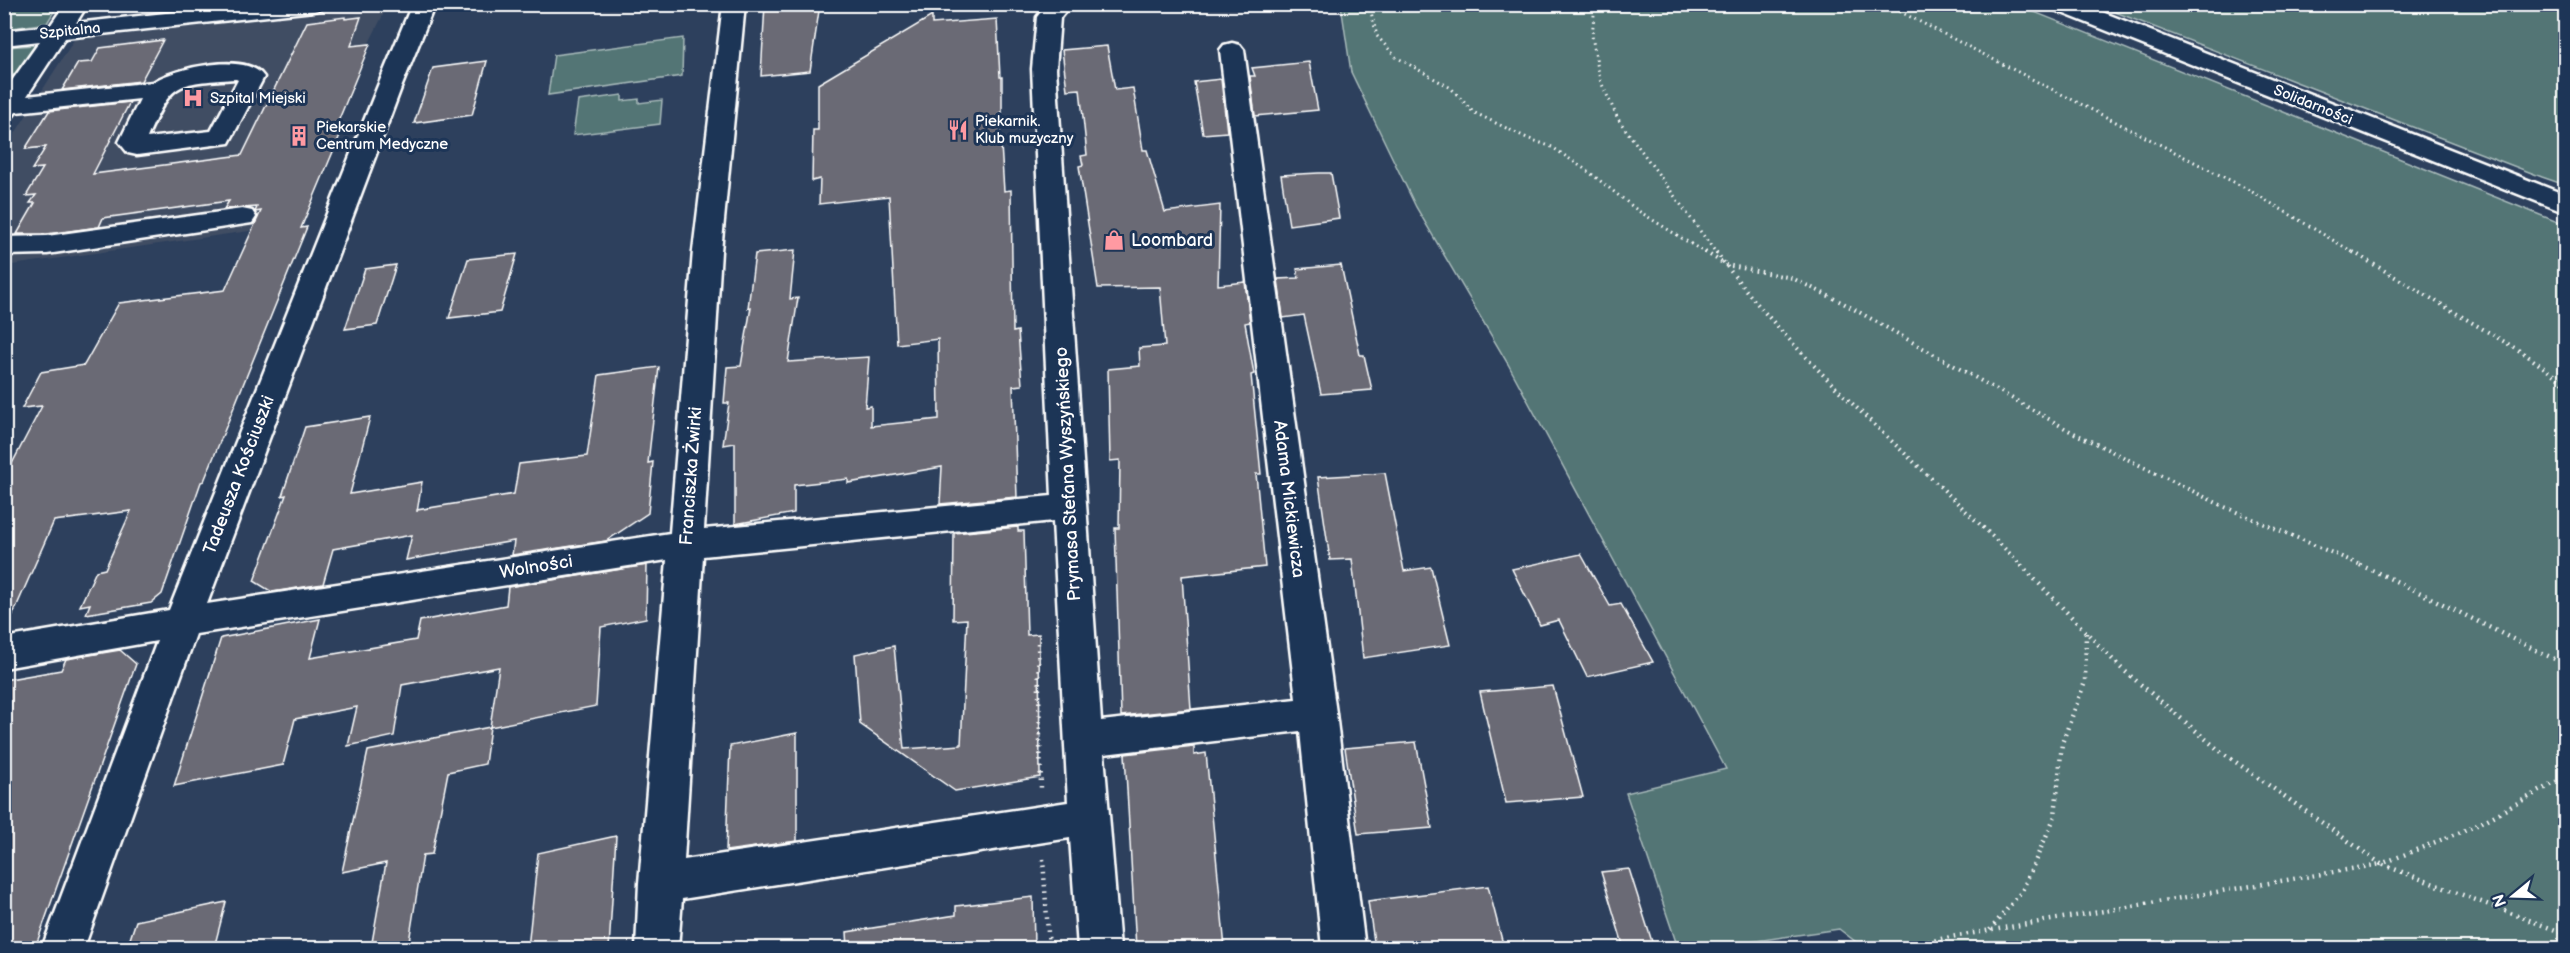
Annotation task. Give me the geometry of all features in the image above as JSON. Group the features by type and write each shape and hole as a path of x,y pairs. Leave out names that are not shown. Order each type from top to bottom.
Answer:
{"street":[{"path":"6,108 76,4"},
{"name":"Szpitalna","path":"4,38 314,4"},
{"name":"Tadeusza Kościuszki","path":"63,948 182,622 388,88 424,4"},
{"name":"Franciszka Żwirki","path":"657,948 707,252 734,4"},
{"name":"Prymasa Stefana Wyszyńskiego","path":"1060,4 1049,17 1044,69 1083,740 1099,948"},
{"name":"Solidarności","path":"2060,4 2565,205"},
{"name":"Adama Mickiewicza","path":"1232,50 1317,713 1344,948"},
{"path":"6,108 161,88"},
{"path":"4,246 47,245 242,217"},
{"name":"Wolności","path":"4,653 182,622 686,544 1071,507"},
{"path":"1083,740 1317,713"},
{"path":"660,884 1089,817"}],"path":[{"path":"1369,4 1377,36 1396,57 1451,88 1473,112 1527,138 1552,147 1589,172 1637,210 1726,265 1792,278 1843,303 2070,431 2225,507 2404,584 2507,638 2565,664"},
{"path":"1595,4 1592,36 1600,80 1618,119 1726,265 1840,393 2008,552 2121,668 2220,751 2381,864 2565,934"},
{"path":"1885,4 2249,190 2525,354 2565,384"},
{"path":"1990,931 2022,891 2055,816 2062,743 2085,682 2086,632"},
{"path":"1038,634 1041,794"},
{"path":"1903,948 2381,864 2474,826 2565,777"},
{"path":"1043,854 1049,948"}],"shaded area":[{"name":"Szpital Miejski","path":"388,5 368,45 297,224 5,266 4,151 74,40"}],"green space":[{"path":"4,5 58,5 47,23 5,29"},
{"path":"1341,5 2017,5 2565,225 2565,948 1864,948 1839,929 1708,948 1678,948 1626,793 1726,769 1508,364 1416,207 1351,72"},
{"path":"2097,5 2565,5 2565,185 2542,177"},
{"path":"683,38 682,76 548,95 554,55"},
{"path":"36,45 5,93 5,47"},
{"path":"622,95 622,101 639,99 639,103 662,100 660,124 573,135 578,101"}],"building":[{"path":"765,4 820,4 810,71 761,76"},
{"path":"932,16 932,24 997,19 1000,77 1002,77 1002,114 999,114 1004,191 1011,190 1013,332 1018,331 1022,385 1013,386 1017,497 940,504 942,467 848,483 848,479 794,485 794,513 735,524 735,443 723,445 729,403 724,403 727,367 741,366 751,307 748,308 755,254 795,250 790,299 798,298 788,362 869,357 865,407 871,406 871,426 939,419 938,339 897,344 889,196 819,204 820,179 812,181 813,130 818,130 818,84"},
{"path":"345,17 345,19 361,17 351,46 370,44 335,129 343,128 301,228 307,227 204,481 201,482 162,594 151,603 86,614 90,604 80,606 96,571 105,569 131,511 54,521 4,635 4,479 42,406 22,408 41,372 84,365 119,303 225,290 261,211 255,212 257,207 224,209 229,201 103,218 99,227 47,234 17,234 35,203 30,203 36,195 26,196 43,168 32,169 46,147 25,149 49,111 130,102 93,174 242,155 307,22"},
{"path":"163,40 141,81 62,90 78,63 92,62 100,48"},
{"path":"1107,46 1115,90 1133,88 1143,150 1147,150 1165,212 1220,205 1218,285 1245,282 1250,322 1245,323 1254,374 1251,375 1261,474 1256,474 1265,567 1182,576 1191,709 1121,716 1115,528 1119,528 1120,460 1110,461 1108,369 1140,366 1139,348 1165,346 1160,287 1098,288 1079,166 1083,165 1081,156 1087,155 1080,89 1067,90 1062,50"},
{"path":"487,61 472,115 414,123 433,68"},
{"path":"1309,62 1318,110 1255,116 1250,76 1255,76 1252,68"},
{"path":"1221,79 1227,132 1203,134 1194,82"},
{"path":"1331,173 1339,218 1289,225 1281,175"},
{"path":"517,254 500,312 449,318 468,259"},
{"path":"396,265 377,325 345,329 365,269"},
{"path":"1341,265 1360,355 1364,355 1372,390 1321,394 1304,315 1283,318 1278,279 1299,278 1297,269"},
{"path":"659,367 648,463 653,462 648,513 606,541 512,555 514,541 406,560 412,535 333,549 323,584 272,592 254,581 286,495 282,496 305,427 370,417 350,494 422,482 417,510 514,494 519,464 587,456 599,375"},
{"path":"1385,473 1404,571 1431,567 1450,645 1363,658 1352,559 1330,560 1318,477"},
{"path":"1018,527 1018,531 1024,531 1027,635 1039,634 1040,777 955,791 860,724 855,654 894,646 904,749 961,745 967,619 953,620 954,533"},
{"path":"1581,554 1610,606 1621,604 1653,662 1587,677 1559,620 1540,625 1512,569"},
{"path":"647,565 646,618 601,627 596,706 490,727 499,667 402,685 394,736 348,746 357,707 295,719 283,765 174,786 221,638 320,619 310,658 416,640 420,621 506,605 508,587"},
{"path":"120,650 136,664 35,948 4,948 4,680 61,670 66,659"},
{"path":"1553,686 1583,797 1506,803 1480,692"},
{"path":"490,727 485,764 448,772 432,854 423,855 408,948 371,948 386,863 342,872 368,751"},
{"path":"797,733 797,841 726,851 730,746"},
{"path":"1416,742 1432,828 1358,834 1345,748"},
{"path":"1194,746 1194,755 1206,753 1225,948 1136,948 1125,754"},
{"path":"616,836 609,948 528,948 538,853"},
{"path":"1629,869 1654,948 1624,948 1601,872"},
{"path":"1488,886 1504,948 1375,948 1368,901"},
{"path":"1033,897 1034,948 848,948 847,932 956,915 956,906"},
{"path":"226,902 214,948 127,948 136,921"}],"place":[{"name":"Szpital Miejski","path":"193,98"},
{"name":"Piekarnik. Klub muzyczny","path":"958,130"},
{"name":"Piekarskie Centrum Medyczne","path":"299,136"},
{"name":"Loombard","path":"1114,240"}]}
